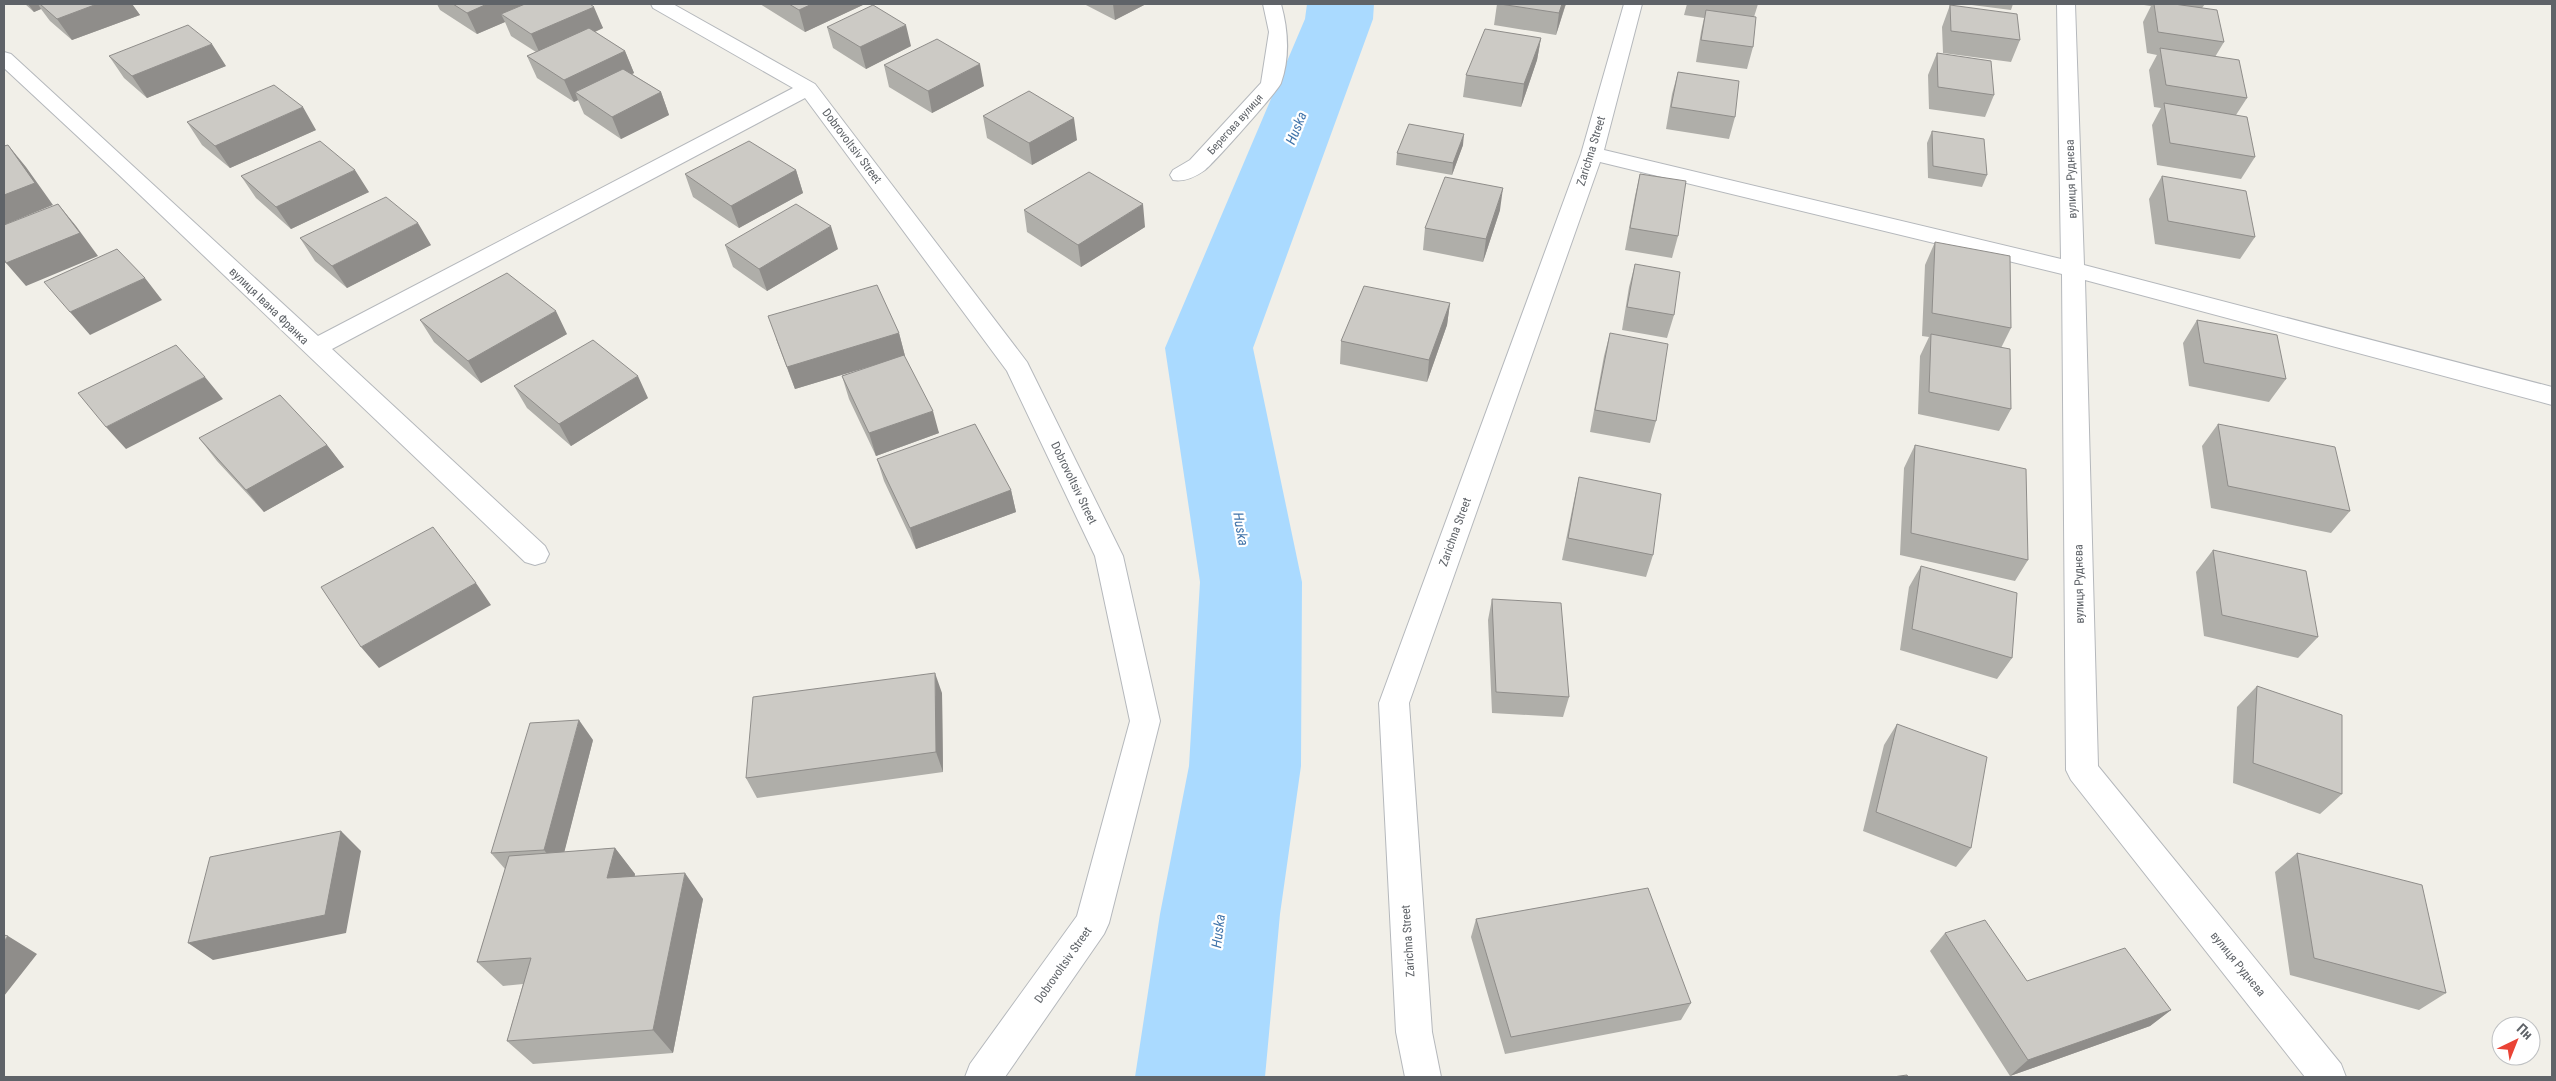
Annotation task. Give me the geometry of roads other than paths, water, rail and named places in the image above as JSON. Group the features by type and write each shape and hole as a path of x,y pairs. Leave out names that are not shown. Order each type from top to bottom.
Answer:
{"street":[{"name":"Dobrovoltsiv Street","path":"660,4 808,88 1018,368 1109,556 1145,721 1092,923 983,1077"},
{"name":"Берегова вулиця","path":"1181,175 1198,164 1271,84 1279,32 1272,4"},
{"name":"Zarichna Street","path":"1423,1077 1414,1032 1394,703 1592,154 1633,4"},
{"name":"вулиця Руднєва","path":"2066,4 2082,770 2328,1077"},
{"name":"вулиця Івана Франка","path":"4,58 126,169 534,554"},
{"path":"314,348 808,88"},
{"path":"1592,154 2073,269 2552,396"}],"waterway":[{"name":"Huska","path":"1200,1077 1220,914 1245,766 1251,582 1209,348 1339,19 1340,4"}]}
